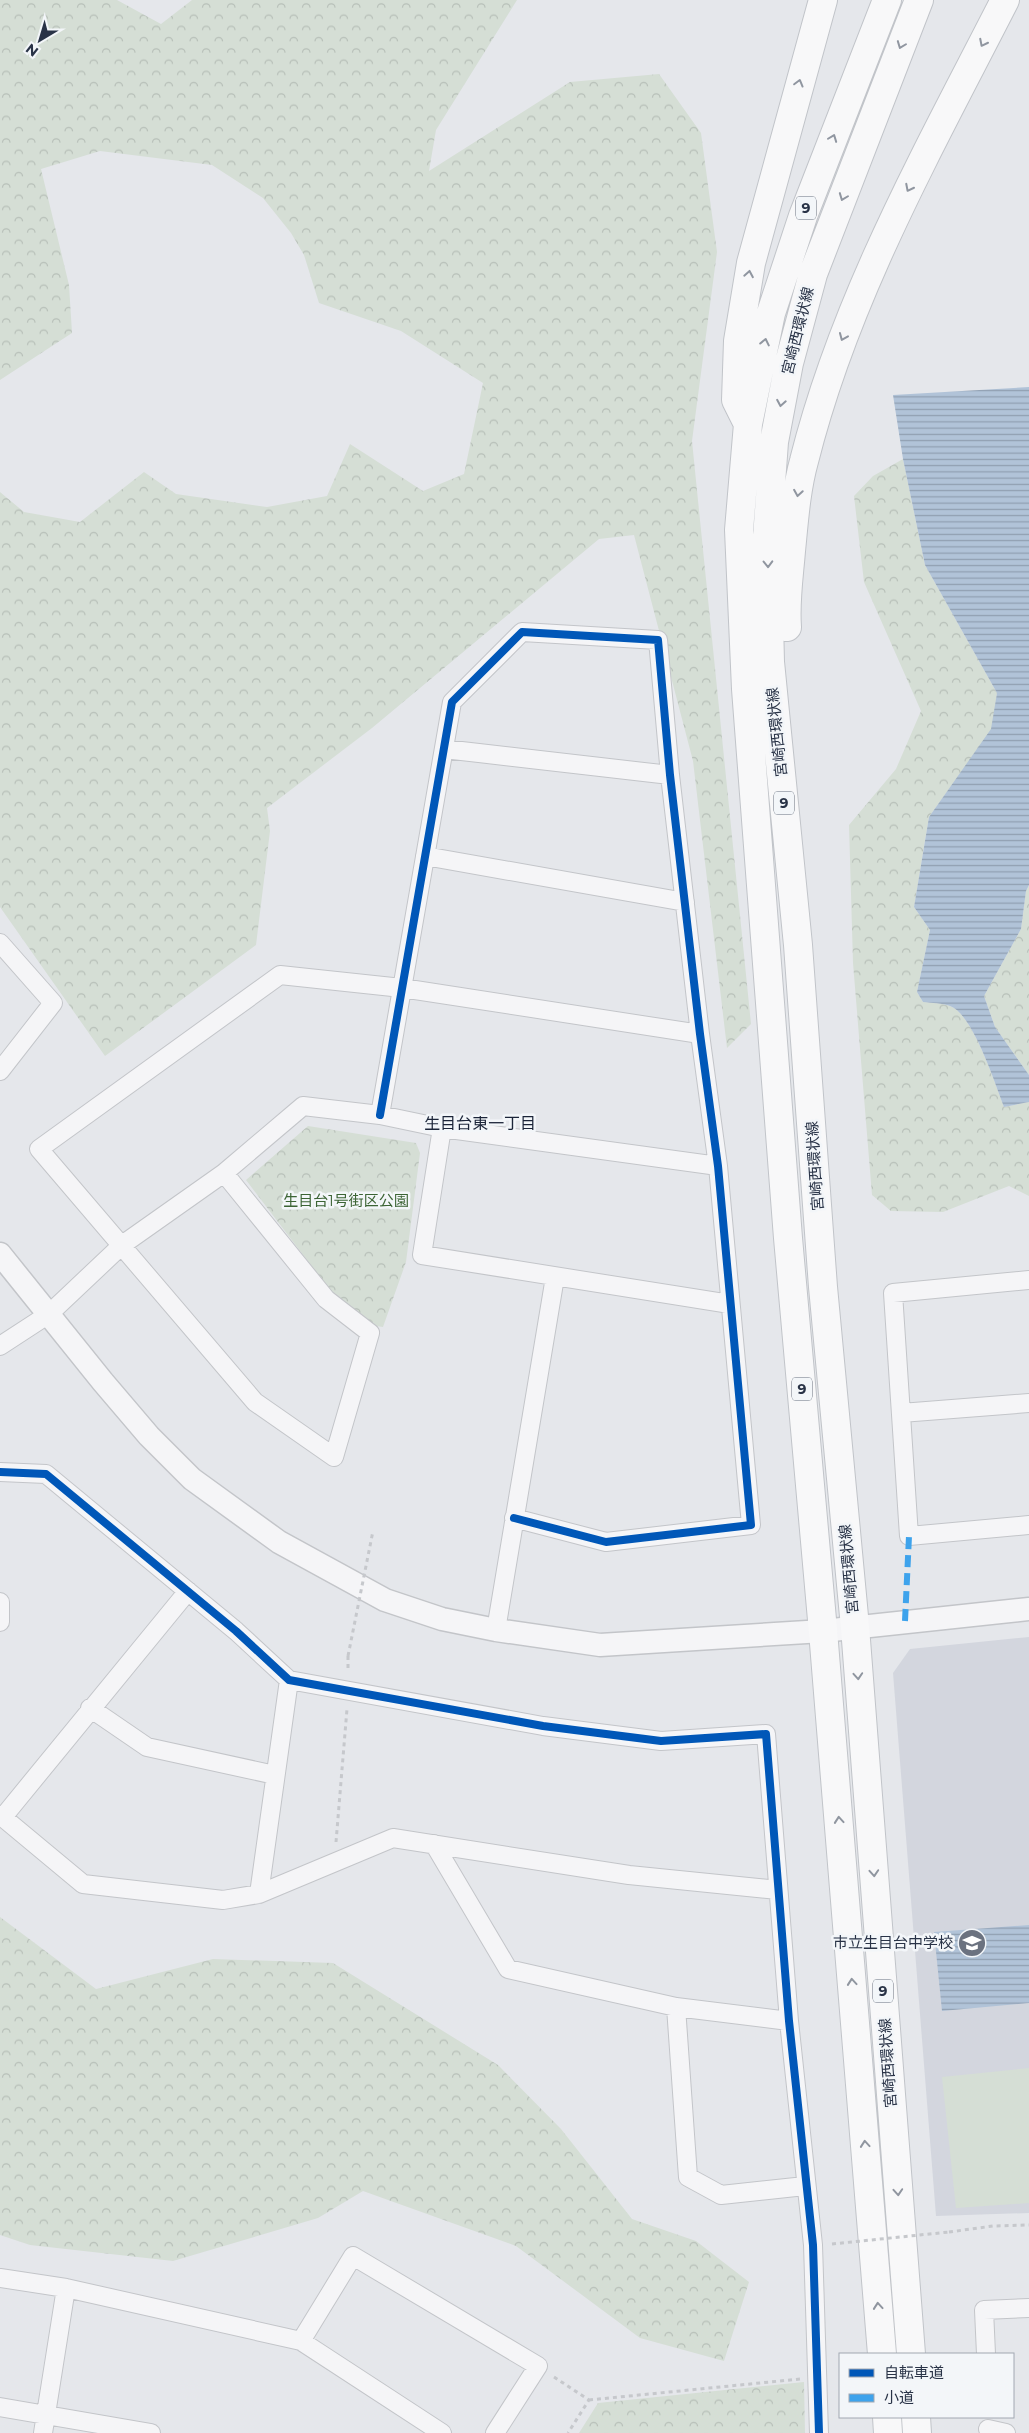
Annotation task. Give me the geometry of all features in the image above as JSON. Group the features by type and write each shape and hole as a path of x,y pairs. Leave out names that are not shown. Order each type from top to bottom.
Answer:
{"main road":[{"path":"748,424 736,400 738,341 751,263 823,0"},
{"name":"宮崎西環状線","path":"882,2353 823,1631 788,1238 746,689 739,530 748,424 772,313 803,216 887,0"},
{"name":"宮崎西環状線","path":"911,2353 854,1627 823,1287 798,945 770,662 767,538 774,442 788,363 813,274 919,0"},
{"path":"798,945 807,920 785,611 794,519 803,462 836,352 887,231 1005,0"},
{"path":"887,2418 888,2433"},
{"path":"916,2418 917,2433"}],"street":[{"path":"380,1115 452,702 522,632 658,640 670,775 700,1034 718,1166 751,1525 606,1542 514,1518"},
{"path":"444,748 670,775"},
{"path":"425,856 685,902"},
{"path":"0,943 53,1003 0,1071"},
{"path":"224,1173 326,1299 370,1333 334,1456 255,1402 38,1149 280,974 402,988 700,1034"},
{"path":"0,1346 49,1314 122,1245 224,1173 303,1106 380,1115 442,1128 718,1166"},
{"path":"442,1128 422,1255 730,1304"},
{"path":"0,1254 149,1436 192,1479 279,1542 385,1600 442,1619 496,1630 600,1645 823,1631 1029,1609"},
{"path":"496,1630 556,1277"},
{"path":"1029,1280 893,1293 909,1536 1029,1525"},
{"path":"901,1413 1029,1403"},
{"path":"0,1472 46,1474 188,1591 289,1680 543,1726 661,1741 766,1734 789,2021 805,2186 813,2245 818,2433"},
{"path":"188,1591 1,1816 83,1884 223,1900 259,1894 393,1838 629,1875 778,1890"},
{"path":"0,1602 0,1622"},
{"path":"259,1894 289,1680"},
{"path":"90,1708 147,1748 275,1774"},
{"path":"434,1844 508,1969 676,2008 789,2021"},
{"path":"676,2008 688,2177 721,2195 805,2186"},
{"path":"301,2341 352,2256 538,2366 495,2433"},
{"path":"0,2278 66,2288 301,2341 442,2433"},
{"path":"43,2433 66,2288"},
{"path":"986,2353 984,2310 1029,2308"},
{"path":"0,2407 124,2431 151,2433"},
{"path":"988,2426 1006,2433"}],"path":[{"path":"335,1862 348,1690 348,1656 373,1531"},
{"path":"832,2244 993,2226 1029,2225"},
{"path":"538,2366 589,2400 804,2379"},
{"path":"568,2433 589,2400"}],"shaded area":[{"name":"市立生目台中学校","path":"1029,1637 1029,2213 936,2216 893,1673 910,1649"}],"green space":[{"path":"0,0 117,0 161,24 192,0 517,0 436,130 429,171 570,82 659,74 701,133 717,252 692,441 751,1024 727,1048 693,761 634,535 599,539 372,728 267,808 270,831 256,945 105,1056 0,907 0,492 24,512 80,522 144,472 176,494 267,507 327,496 350,444 423,491 464,474 483,383 401,331 319,303 304,255 291,233 263,198 212,165 100,151 41,169 69,285 72,333 0,380"},
{"path":"903,459 925,565 997,693 992,729 929,817 914,907 930,930 917,992 923,1002 950,1006 959,1012 967,1022 989,1067 1004,1107 1029,1102 1029,1196 1009,1186 943,1212 891,1211 872,1195 853,963 849,825 896,769 921,711 864,582 854,496 873,476"},
{"path":"1029,885 1029,1075 995,1027 984,996 1021,929 1026,891"},
{"name":"生目台1号街区公園","path":"308,1126 416,1143 420,1153 406,1262 383,1327 376,1326 332,1293 246,1180"},
{"path":"0,1917 96,1989 213,1959 333,1963 498,2065 561,2129 632,2219 696,2241 749,2282 724,2361 640,2338 516,2246 363,2191 318,2218 173,2261 30,2245 0,2235"},
{"path":"1029,2068 1029,2203 956,2208 942,2077"},
{"path":"804,2382 805,2433 579,2433 598,2403"}],"water":[{"path":"1029,387 1029,885 1026,891 1021,929 984,996 995,1027 1029,1075 1029,1102 1004,1107 989,1067 967,1022 959,1012 950,1006 923,1002 917,992 930,930 914,907 929,817 991,729 997,693 925,565 903,459 893,395"},
{"path":"1029,1925 1029,2003 942,2011 934,1932"}],"marked path":[{"path":"905,1621 909,1536"}],"cycle path":[{"path":"380,1115 452,702 522,632 658,640 670,775 700,1034 718,1166 751,1525 606,1542 514,1518"},
{"path":"0,1472 46,1474 236,1631 289,1680 543,1726 661,1741 766,1734 789,2021 813,2245 819,2433"}],"place":[{"name":"市立生目台中学校","path":"972,1943"}],"district":[{"name":"生目台東一丁目","path":"480,1123"}]}
